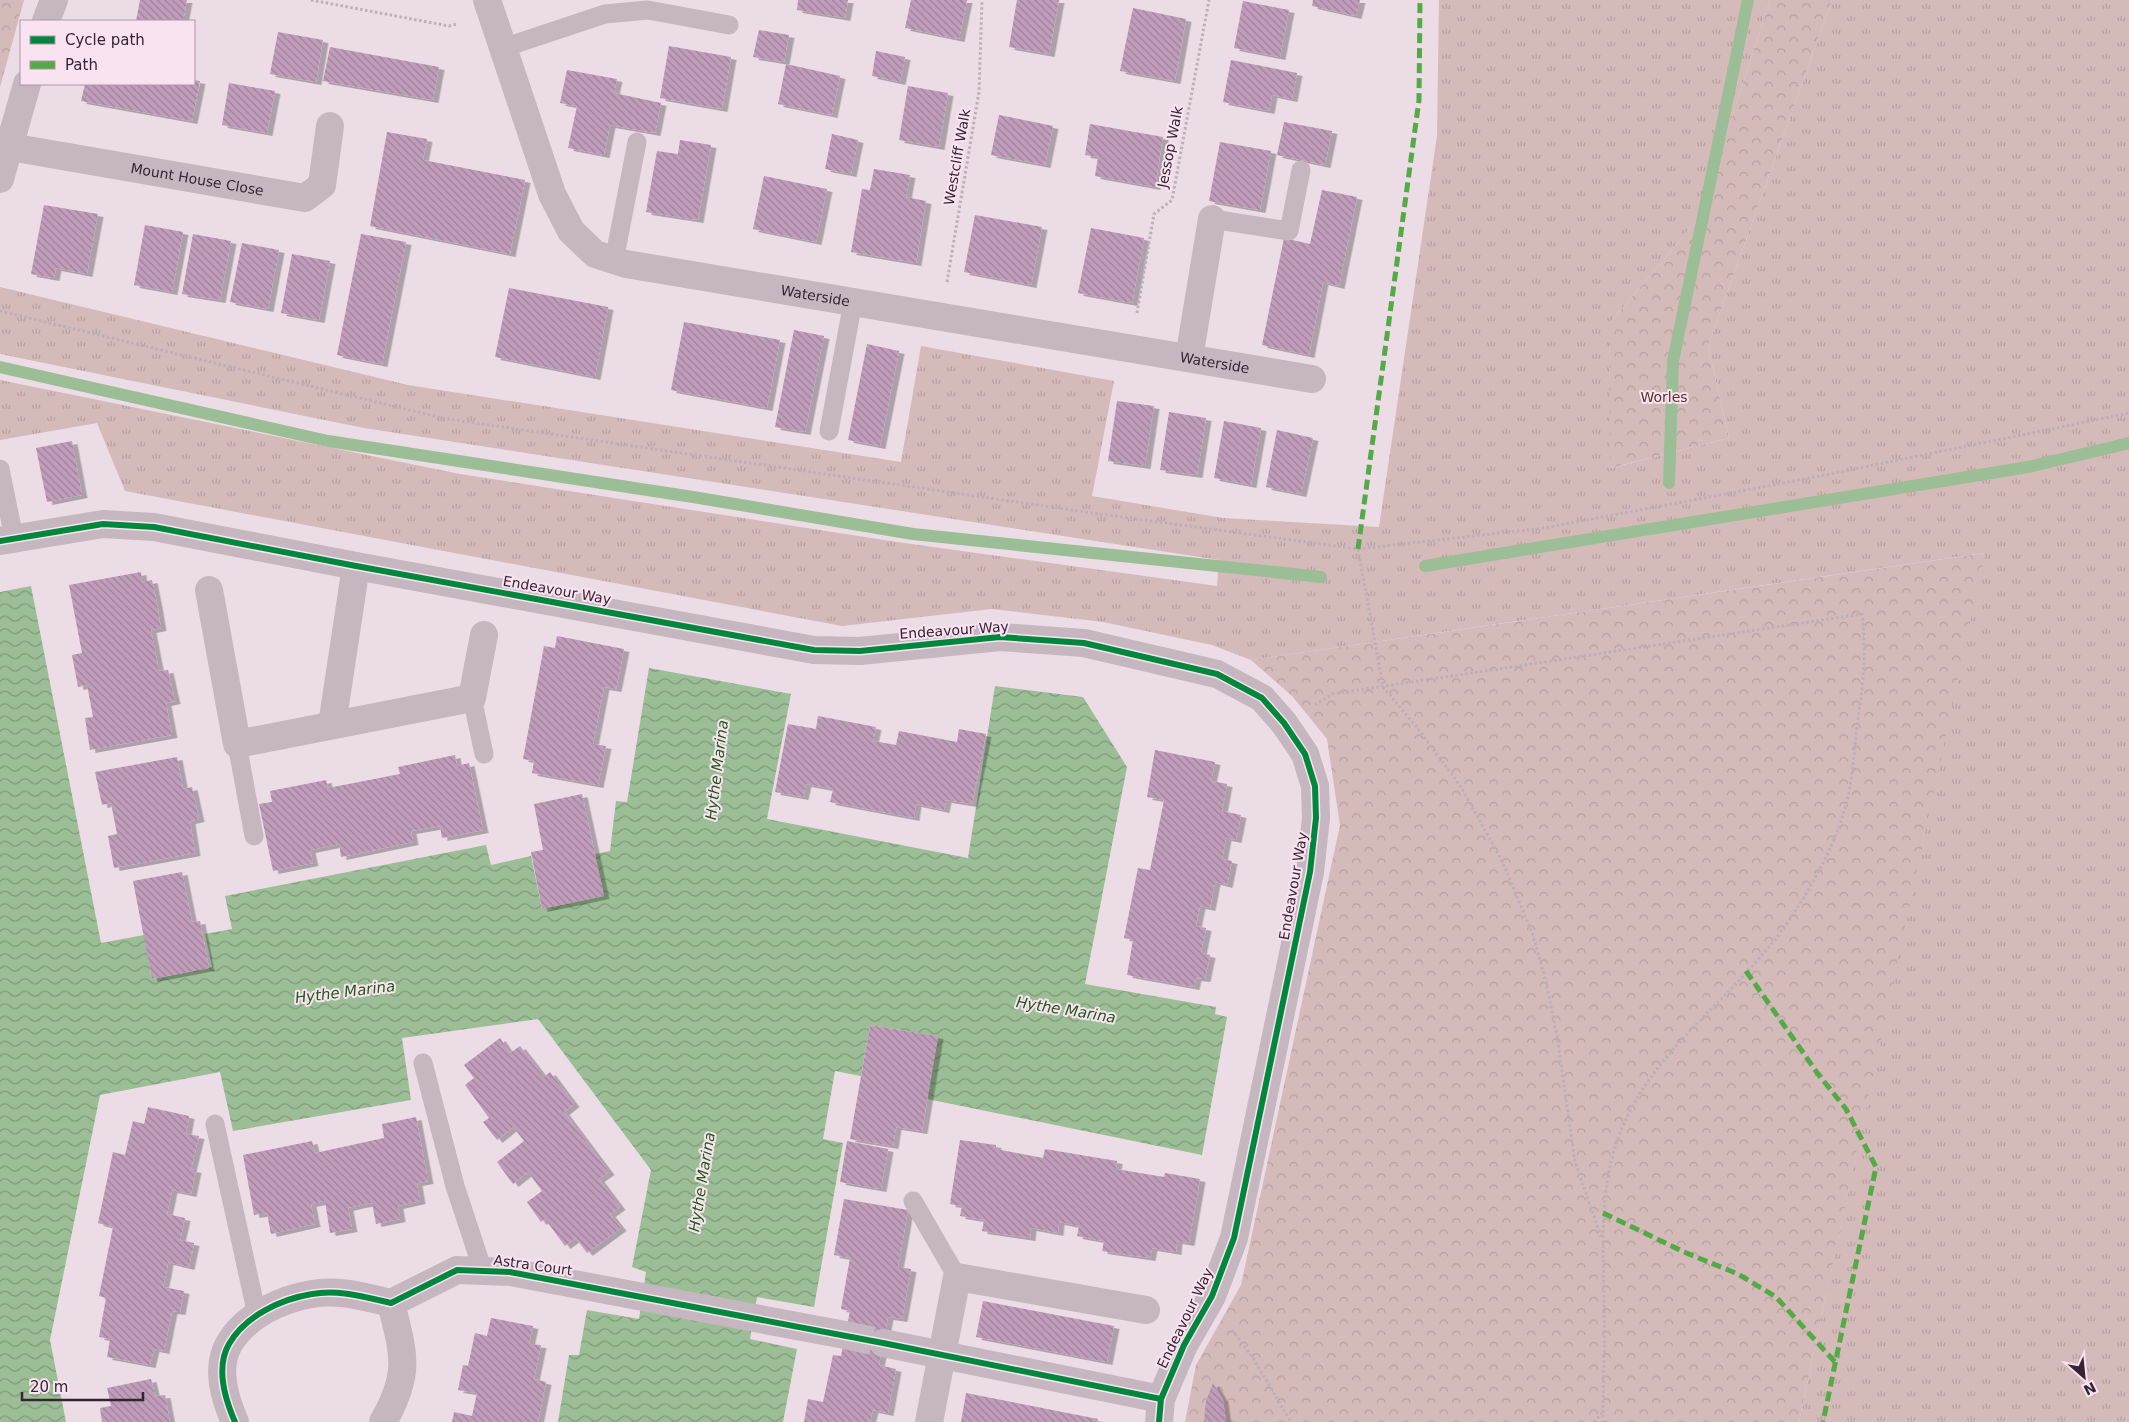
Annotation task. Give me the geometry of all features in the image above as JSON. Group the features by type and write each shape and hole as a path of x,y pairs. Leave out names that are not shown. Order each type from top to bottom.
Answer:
{"street":[{"path":"46,20 54,0"},
{"name":"Waterside","path":"489,6 552,194 571,231 595,254 614,260 853,302 1312,379"},
{"path":"0,179 26,85"},
{"name":"Mount House Close","path":"10,147 305,198 322,185 330,126"},
{"path":"1189,358 1212,218"},
{"name":"Endeavour Way","path":"7,540 103,524 154,527 814,650 860,651 1000,637 1084,643 1217,674 1262,698 1284,723 1305,754 1316,786 1316,818 1310,872 1234,1238 1212,1296 1184,1346 1160,1410 942,1355 883,1343"},
{"path":"332,725 356,566"},
{"path":"209,590 237,744 472,698 484,635"},
{"name":"Astra Court","path":"391,1303 457,1270 510,1272 845,1336"},
{"path":"930,1422 957,1277 1146,1310"},
{"path":"235,1422 223,1388 223,1365 228,1345 241,1329 257,1315 278,1303 312,1294 353,1294 391,1303 402,1349 402,1376 394,1403 383,1422"}],"lane":[{"path":"502,48 605,14 648,10 729,25"},
{"path":"614,260 637,142"},
{"path":"1212,218 1288,231 1301,170"},
{"path":"829,430 853,302"},
{"path":"0,469 7,540"},
{"path":"472,698 484,754"},
{"path":"237,744 254,836"},
{"path":"423,1063 455,1186 482,1271"},
{"path":"215,1124 257,1315"},
{"path":"913,1201 957,1277"}],"path":[{"path":"311,0 448,26 489,6"},
{"path":"0,310 442,418 1071,510 1358,549 1544,528 1816,477 2129,413"},
{"path":"1358,549 1382,687 1419,730 1461,787 1502,861 1533,935 1558,1036 1575,1162 1603,1242"},
{"path":"1284,723 1332,694 1862,614 1866,645 1862,693 1852,777 1845,809 1836,834 1805,893 1769,948 1667,1057 1630,1111 1613,1156 1602,1212 1605,1365 1603,1422"},
{"path":"1212,1296 1222,1317 1254,1358 1291,1422"},
{"path":"1594,1422 1603,1412"}],"green space":[{"path":"0,0 24,0 0,87"},
{"path":"1439,0 1770,0 1699,218 1609,324 1611,468 1729,438 1708,346 1832,0 2129,0 2129,1422 1799,1422 1984,553 1251,660 1212,645 1103,622 992,609 842,626 125,491 97,423 0,440 0,380 460,474 897,542 1217,586 1219,560 364,428 0,354 0,287 408,385 901,462 921,346 1114,381 1092,496 1223,518 1379,527 1437,136"},
{"name":"Worles","path":"1770,0 1832,0 1708,346 1729,438 1610,468 1609,324 1699,218"},
{"path":"1985,553 1799,1422 1185,1422 1196,1365 1241,1285 1340,825 1327,739 1292,696 1251,660"}],"water":[{"name":"Hythe Marina","path":"31,586 101,943 144,935 152,979 212,967 205,934 232,929 225,896 486,845 491,865 531,856 542,909 595,854 610,851 616,801 627,802 649,668 791,694 767,819 968,858 995,686 1083,697 1127,767 1085,984 1216,1007 1215,1014 1227,1017 1202,1155 927,1099 938,1036 870,1025 861,1076 835,1071 823,1139 843,1143 814,1307 757,1297 750,1339 797,1349 783,1422 558,1422 569,1355 579,1355 587,1310 639,1319 646,1272 632,1267 651,1170 538,1019 402,1038 411,1100 233,1131 220,1072 100,1095 50,1340 66,1422 0,1422 0,592"}],"building":[{"path":"140,0 187,0 183,20 136,20"},
{"path":"798,0 848,0 845,18 797,10"},
{"path":"911,0 967,0 959,39 905,28"},
{"path":"1017,0 1059,0 1049,54 1009,47"},
{"path":"1313,0 1360,0 1356,16 1312,6"},
{"path":"1243,1 1289,10 1280,57 1234,48"},
{"path":"1133,8 1186,19 1175,81 1120,71"},
{"path":"759,30 789,35 784,62 753,57"},
{"path":"278,32 323,40 316,82 270,74"},
{"path":"669,46 731,57 722,109 660,98"},
{"path":"330,47 439,67 433,100 323,81"},
{"path":"876,51 905,57 900,82 872,76"},
{"path":"1231,60 1297,73 1292,99 1272,95 1269,111 1223,102"},
{"path":"786,64 840,76 832,115 778,104"},
{"path":"567,70 617,79 614,93 661,103 655,133 610,125 604,155 568,148 577,106 560,103"},
{"path":"195,80 200,81 192,121 81,101 85,85 195,85"},
{"path":"229,83 275,91 267,133 222,125"},
{"path":"908,86 948,93 939,147 899,140"},
{"path":"999,115 1053,126 1045,165 991,155"},
{"path":"1284,122 1332,131 1325,165 1277,155"},
{"path":"1090,124 1163,137 1155,187 1095,176 1098,157 1085,155"},
{"path":"387,132 427,139 423,160 525,180 510,254 370,226"},
{"path":"832,134 858,140 851,174 825,169"},
{"path":"680,140 711,145 698,220 646,212 657,151 678,154"},
{"path":"1220,142 1271,151 1260,210 1209,201"},
{"path":"874,169 910,175 906,197 926,201 916,263 851,252 862,189 870,190"},
{"path":"764,176 827,189 816,242 753,229"},
{"path":"1322,190 1357,197 1339,286 1323,282 1309,355 1262,345 1284,238 1310,244"},
{"path":"44,205 98,214 87,274 56,268 54,278 31,274"},
{"path":"975,215 1042,227 1031,285 964,272"},
{"path":"145,225 183,232 172,292 134,285"},
{"path":"1091,228 1144,238 1132,303 1078,293"},
{"path":"193,234 231,241 220,300 182,294"},
{"path":"361,234 406,242 382,364 337,355"},
{"path":"242,243 279,250 268,309 230,302"},
{"path":"292,254 330,261 319,320 281,313"},
{"path":"509,288 608,307 595,377 495,357"},
{"path":"684,322 780,340 767,408 671,390"},
{"path":"794,330 824,336 805,432 775,427"},
{"path":"867,344 899,351 880,446 848,440"},
{"path":"1117,401 1154,406 1145,466 1108,461"},
{"path":"1169,412 1206,418 1197,475 1160,470"},
{"path":"1224,421 1261,428 1251,485 1214,478"},
{"path":"1277,430 1313,438 1301,494 1266,487"},
{"path":"72,441 82,495 47,502 36,448"},
{"path":"141,572 142,582 152,580 157,604 161,628 151,630 159,671 168,670 175,701 166,703 172,735 90,750 85,718 93,717 87,685 78,687 72,655 82,653 69,585"},
{"path":"557,636 624,649 616,689 604,687 593,744 606,746 598,785 532,773 534,761 523,759 544,646 555,648"},
{"path":"818,716 876,727 873,741 896,745 899,731 957,742 959,729 986,734 972,804 946,800 944,810 916,804 914,818 830,802 833,789 806,784 803,797 775,792 788,724 816,729"},
{"path":"1155,750 1215,762 1211,781 1227,784 1222,811 1241,815 1236,840 1226,838 1222,859 1232,861 1227,885 1215,882 1210,908 1200,906 1196,926 1206,928 1201,953 1210,955 1205,979 1196,978 1194,987 1127,975 1133,940 1124,938 1138,868 1150,870 1164,800 1147,797"},
{"path":"455,755 457,766 469,763 483,830 442,838 440,826 411,831 413,842 341,857 339,844 310,850 313,863 273,871 259,804 272,802 270,791 326,780 328,788 400,774 398,767"},
{"path":"177,757 183,789 192,787 199,819 190,821 195,853 114,868 108,836 117,834 111,803 102,805 95,772"},
{"path":"582,794 604,896 542,909 531,852 543,850 534,804"},
{"path":"182,872 192,922 200,921 209,968 152,979 133,881"},
{"path":"870,1025 938,1036 922,1131 896,1127 893,1146 850,1139"},
{"path":"500,1038 510,1053 520,1046 544,1077 550,1072 574,1104 564,1112 609,1172 599,1179 620,1207 610,1214 621,1228 587,1253 576,1238 565,1246 545,1219 541,1222 527,1202 542,1191 528,1172 513,1184 497,1162 524,1141 513,1127 497,1140 483,1122 489,1118 465,1085 474,1078 464,1065"},
{"path":"148,1107 189,1116 186,1134 199,1136 191,1169 196,1170 191,1194 172,1190 167,1214 185,1218 180,1240 194,1243 189,1267 168,1262 163,1287 184,1291 180,1312 172,1311 164,1351 154,1349 150,1365 107,1357 110,1339 99,1337 106,1298 99,1296 113,1227 98,1223 113,1152 125,1155 133,1121 144,1124"},
{"path":"416,1117 428,1181 417,1183 420,1201 398,1206 400,1219 376,1224 372,1203 360,1205 348,1208 352,1229 330,1233 325,1201 311,1204 315,1224 271,1234 267,1213 254,1215 243,1155 312,1141 315,1153 384,1138 382,1124"},
{"path":"960,1140 996,1145 996,1149 1043,1158 1045,1149 1117,1161 1116,1169 1164,1177 1165,1173 1200,1179 1189,1243 1177,1241 1176,1252 1152,1248 1150,1258 1102,1251 1104,1241 1077,1236 1079,1226 1059,1222 1058,1233 1031,1228 1030,1238 982,1231 984,1220 960,1216 962,1206 950,1204"},
{"path":"847,1141 888,1149 881,1189 840,1182"},
{"path":"844,1199 908,1210 898,1267 911,1269 902,1319 888,1317 879,1365 896,1369 888,1413 873,1410 870,1422 804,1422 808,1399 823,1402 833,1355 841,1356 850,1311 841,1309 850,1258 834,1255"},
{"path":"983,1301 1114,1326 1107,1362 976,1337"},
{"path":"491,1318 533,1326 529,1344 541,1345 534,1379 546,1382 538,1422 452,1422 454,1412 472,1416 477,1393 458,1390 463,1365 468,1366 475,1333 487,1336"},
{"path":"151,1379 155,1396 165,1395 170,1422 102,1422 100,1408 111,1406 107,1388"},
{"path":"1213,1383 1223,1400 1226,1422 1204,1422 1206,1401"},
{"path":"966,1393 1098,1419 1097,1422 961,1422"}],"waterway":[{"path":"1669,483 1673,361 1748,0"},
{"path":"0,367 328,441 693,497 913,534 1321,577"},
{"path":"1425,566 2028,467 2129,443"}],"tunnel":[{"path":"845,1335 883,1343"}],"marked path":[{"path":"1358,549 1419,100 1420,0"},
{"path":"1746,971 1818,1074 1846,1109 1876,1167 1823,1422"},
{"path":"1603,1213 1684,1252 1738,1274 1776,1297 1835,1362"}],"cycle path":[{"path":"0,541 103,524 154,527 814,650 860,651 1000,637 1084,643 1217,674 1262,698 1284,723 1305,754 1315,786 1316,818 1310,872 1234,1238 1212,1296 1184,1345 1161,1399 1159,1422"},
{"path":"235,1422 225,1394 222,1373 223,1363 229,1344 244,1325 254,1317 288,1300 312,1294 332,1292 352,1294 391,1303 457,1270 510,1272 883,1343 1161,1399"}]}
